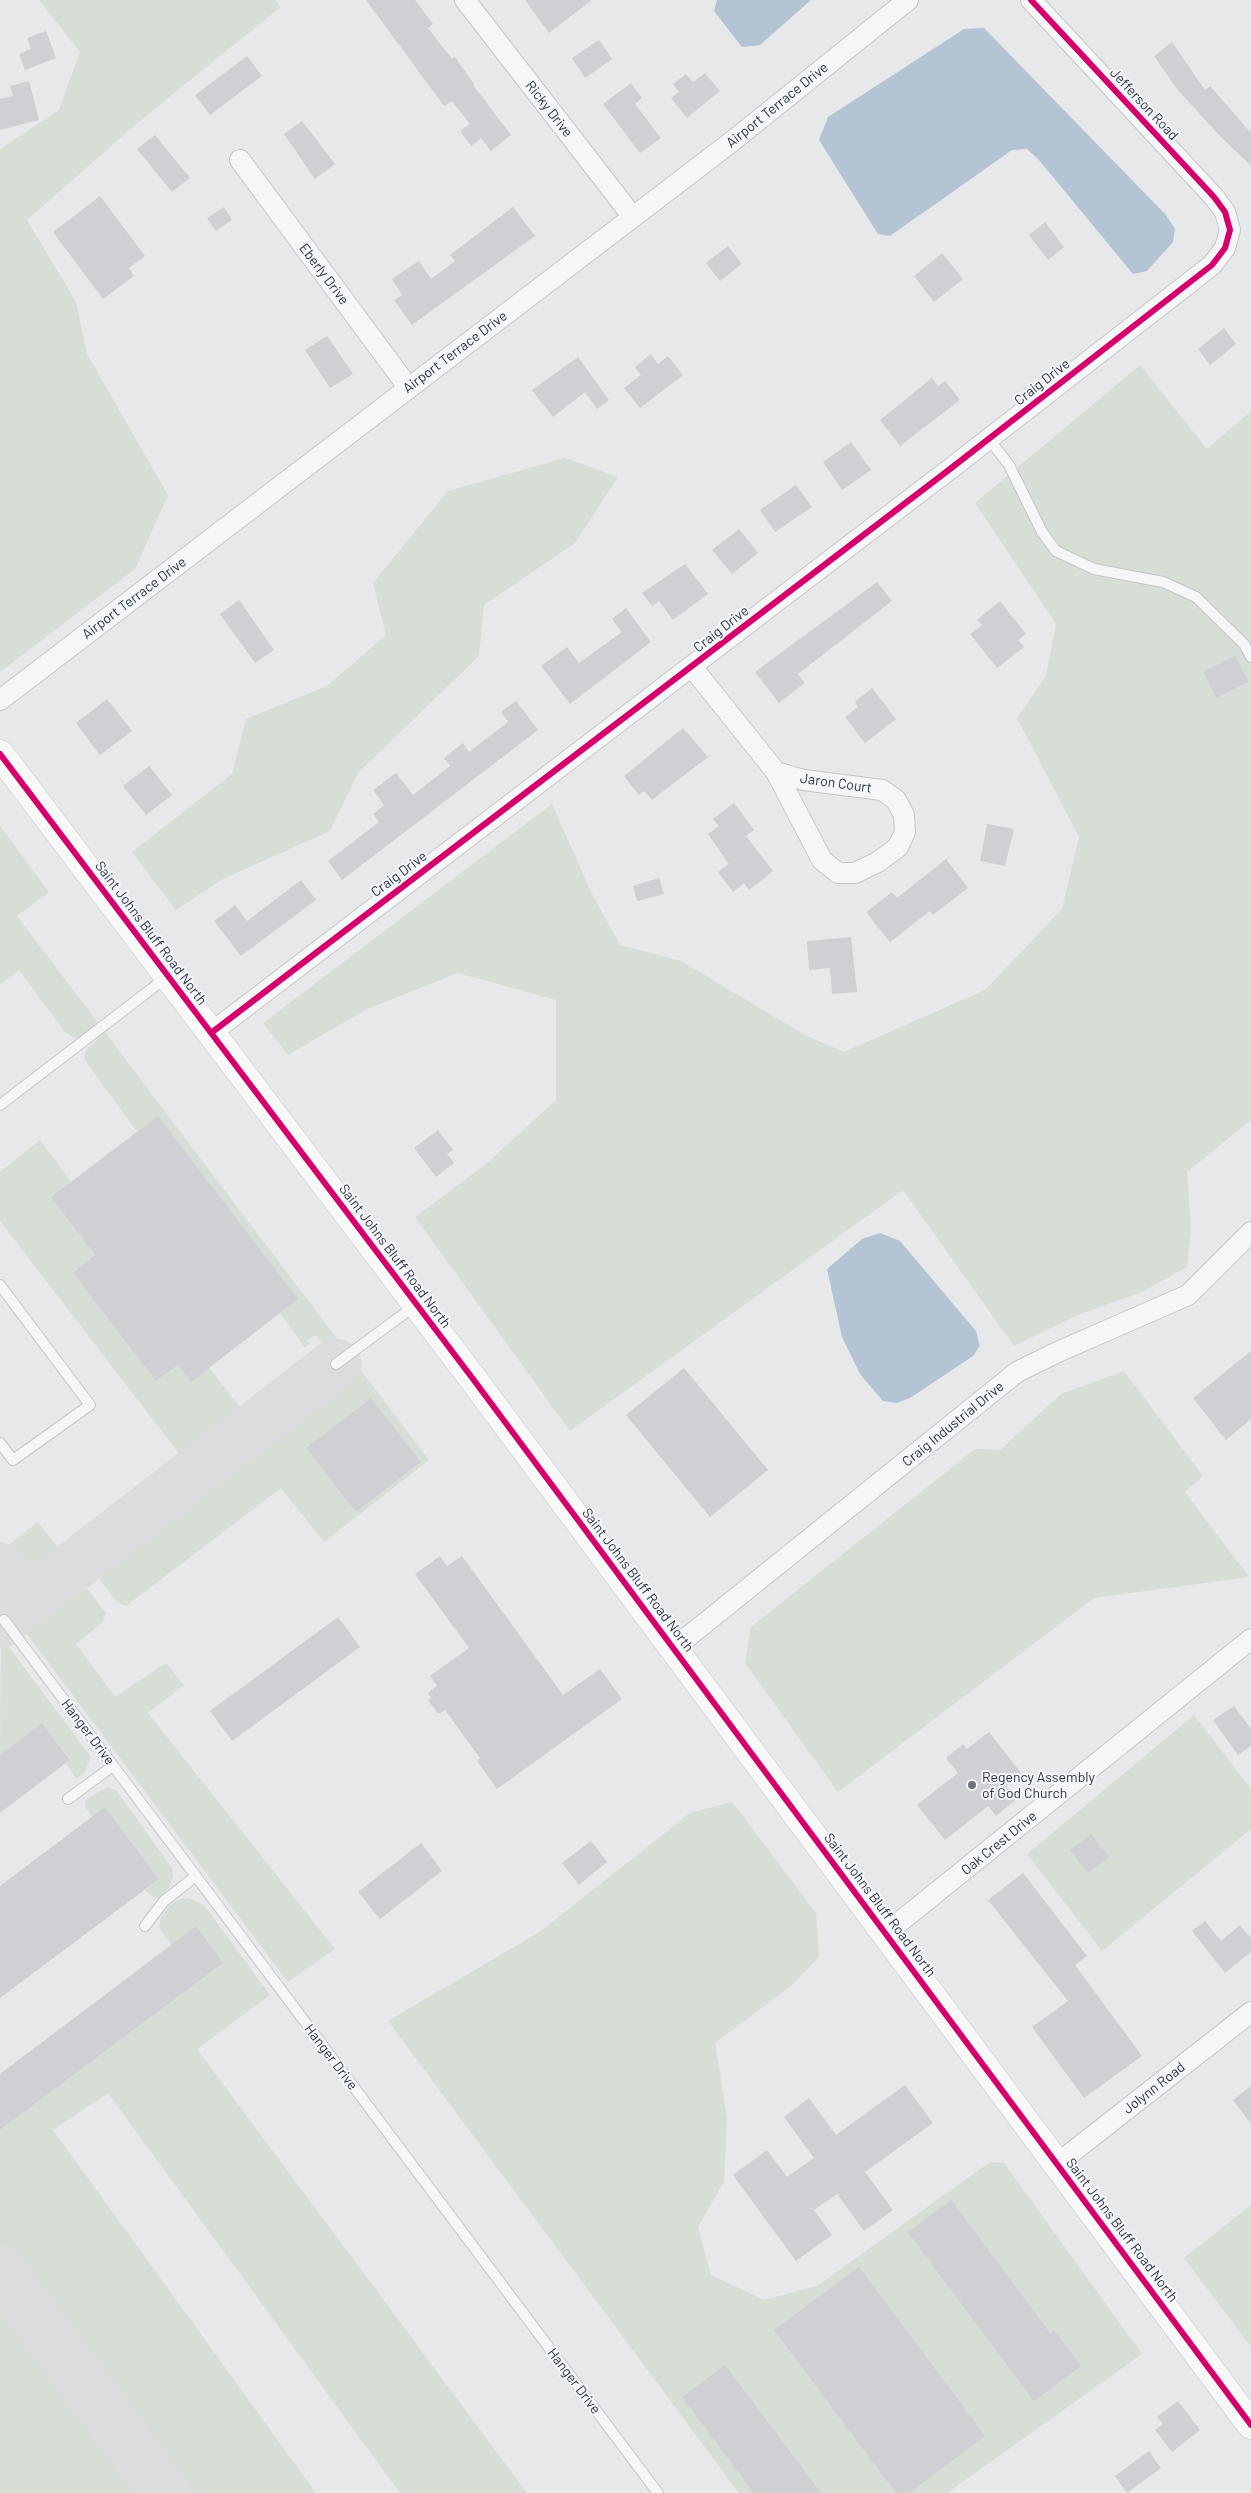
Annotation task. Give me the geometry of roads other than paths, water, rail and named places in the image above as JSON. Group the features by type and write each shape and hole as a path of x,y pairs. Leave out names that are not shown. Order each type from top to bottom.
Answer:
{"main road":[{"name":"Saint Johns Bluff Road North","path":"0,754 417,1304 1251,2425"}],"street":[{"name":"Ricky Drive","path":"465,0 633,217"},
{"name":"Airport Terrace Drive","path":"0,700 730,143 908,0"},
{"name":"Jefferson Road","path":"1031,0 1214,197 1225,212 1230,230"},
{"name":"Eberly Drive","path":"240,160 408,388"},
{"name":"Craig Drive","path":"211,1033 692,667 1212,265 1225,248 1230,230"},
{"name":"Jaron Court","path":"692,667 776,772 822,860 838,873 855,873 878,862 898,847 905,832 904,815 896,800 882,790 804,780 776,772"},
{"name":"Craig Industrial Drive","path":"674,1648 1017,1372 1188,1295 1251,1232"},
{"name":"Oak Crest Drive","path":"886,1933 1251,1638"},
{"name":"Jolynn Road","path":"1057,2164 1251,2012"}],"lane":[{"path":"989,438 1009,466 1042,532 1056,551 1094,569 1163,582 1196,597 1244,644 1251,657"},
{"path":"0,1105 168,976"},
{"path":"0,1285 90,1405 13,1460 0,1443"},
{"path":"336,1364 417,1304"},
{"name":"Hanger Drive","path":"4,1620 658,2493"},
{"path":"68,1799 112,1766"},
{"path":"146,1926 164,1901 196,1876"}],"water":[{"path":"717,0 811,0 760,45 742,47 714,11"},
{"path":"984,28 1166,215 1175,229 1173,242 1147,271 1133,274 1039,160 1027,149 1012,150 890,236 878,234 819,140 828,117 964,29"},
{"path":"880,1233 900,1241 976,1331 980,1346 973,1356 910,1398 897,1403 883,1401 860,1374 842,1337 827,1269 862,1239"}],"place":[{"name":"Regency Assembly of God Church","path":"972,1785"}]}
